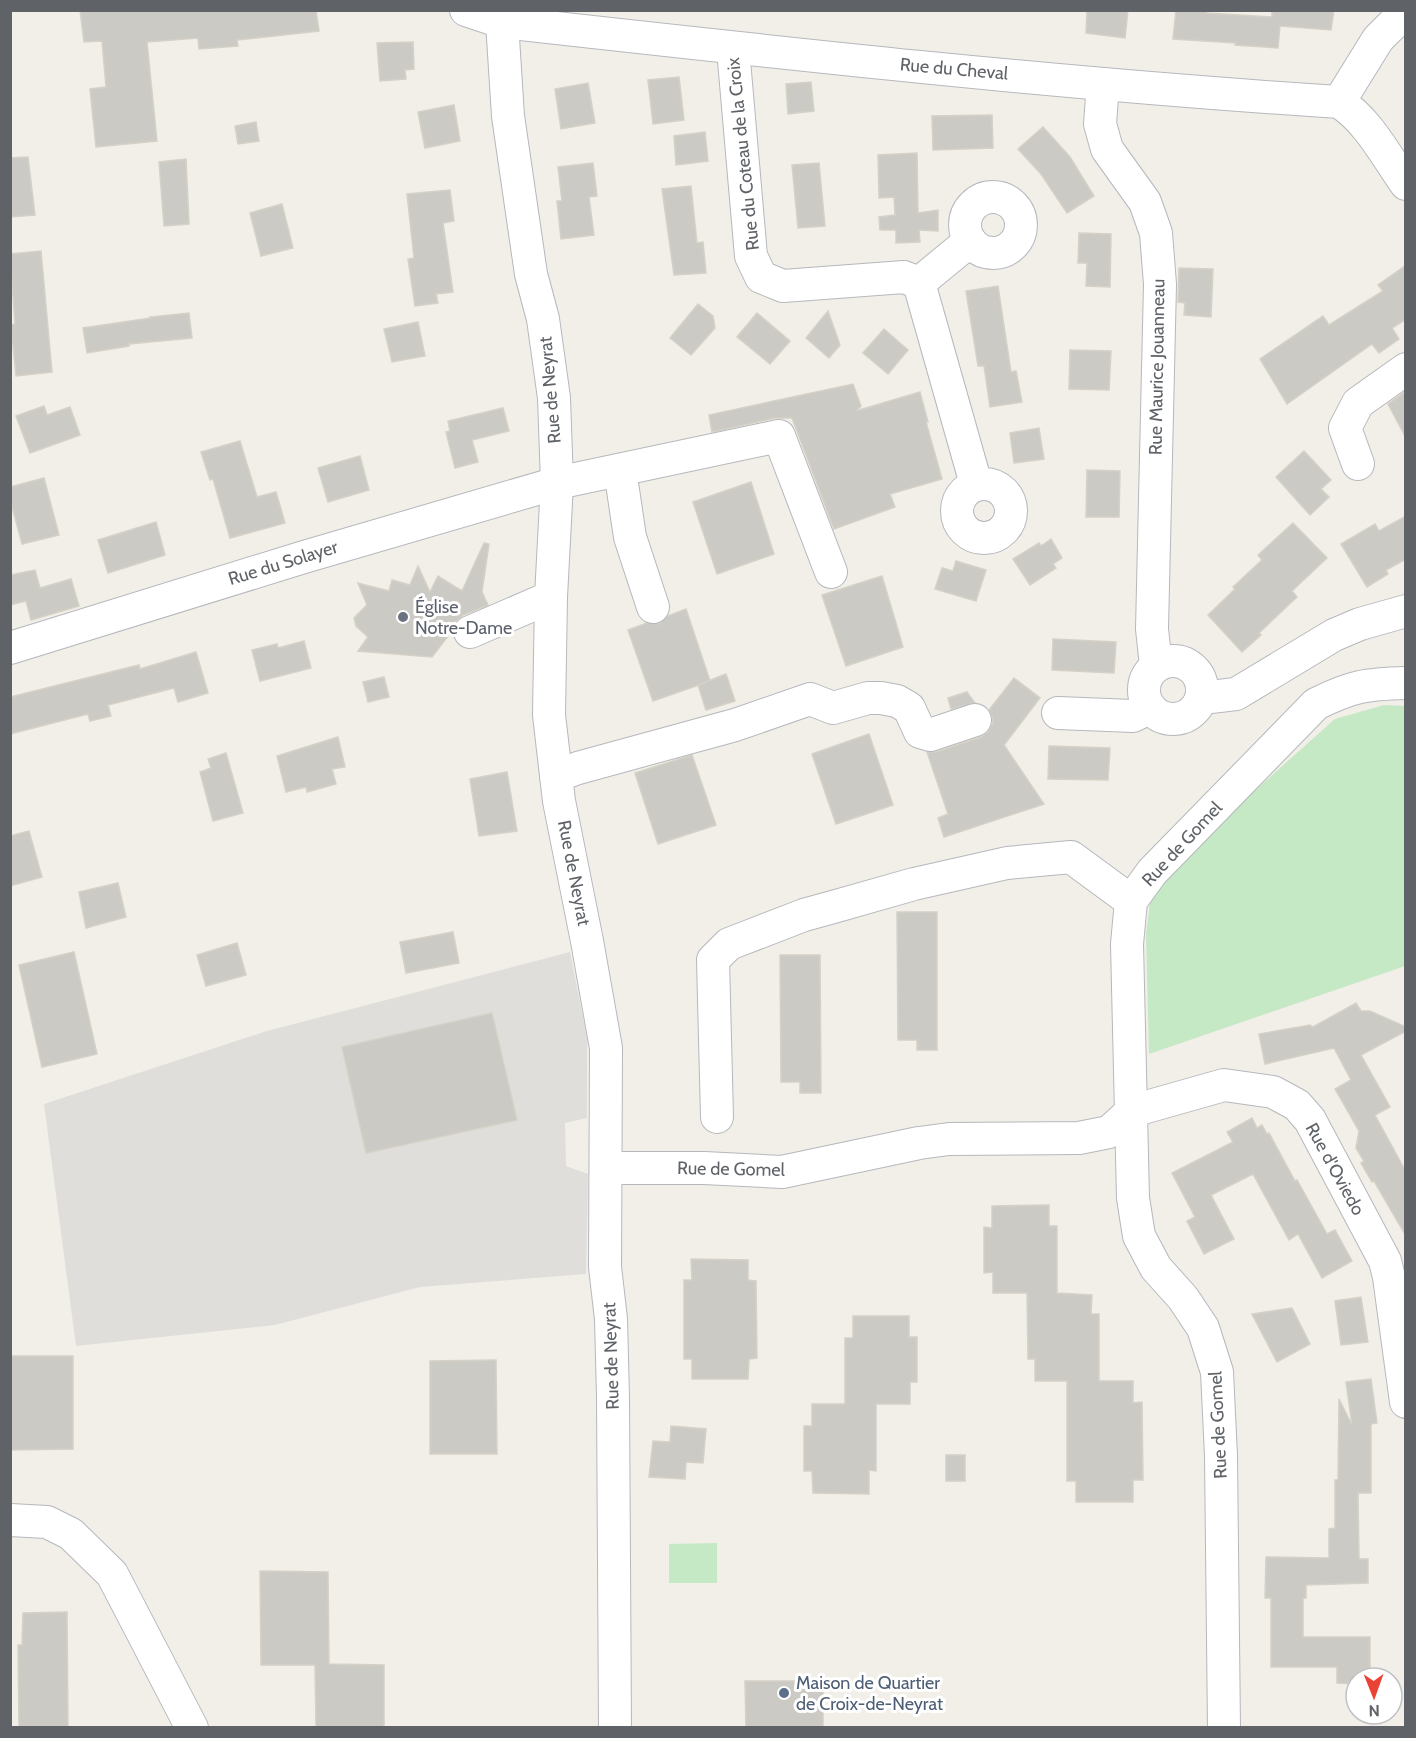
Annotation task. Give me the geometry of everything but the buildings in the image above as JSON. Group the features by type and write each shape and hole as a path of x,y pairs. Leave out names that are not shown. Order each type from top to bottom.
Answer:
{"street":[{"name":"Rue du Cheval","path":"466,10 502,22 733,49 1103,84 1339,102"},
{"path":"1406,11 1378,39 1339,102 1351,110 1362,122 1406,184"},
{"name":"Rue de Neyrat","path":"502,22 508,116 531,274 543,319 554,398 557,483 551,597 549,715 559,801 606,1048 605,1267 611,1319 613,1397 615,1728"},
{"name":"Rue du Coteau de la Croix","path":"733,49 752,256 761,277 783,286 904,277 919,283"},
{"name":"Rue Maurice Jouanneau","path":"1103,84 1100,124 1107,148 1145,202 1156,233 1160,284 1152,628 1156,666"},
{"path":"970,241 919,283 976,484"},
{"path":"1358,464 1345,428 1358,403 1406,369"},
{"name":"Rue du Solayer","path":"10,648 247,574 557,483 779,436 831,572"},
{"path":"620,470 630,537 653,607"},
{"path":"470,632 551,597"},
{"path":"1202,698 1236,694 1334,635 1360,624 1406,611"},
{"path":"1176,661 1186,664 1200,678 1203,688 1202,698 1192,713 1175,720 1158,716 1149,708 1143,690 1149,672 1156,666 1176,661"},
{"name":"Rue de Gomel","path":"1224,1728 1221,1456 1217,1372 1203,1328 1183,1298 1156,1268 1139,1236 1133,1198 1127,944 1131,901 1152,872 1316,704 1345,690 1368,684 1406,683"},
{"path":"556,776 735,725 810,699 834,708 868,698 897,701 909,708 916,728 930,735 975,720"},
{"path":"1058,713 1133,716 1149,708"},
{"path":"717,1117 713,960 729,944 804,915 914,884 1018,862 1071,857 1131,901"},
{"name":"Rue d'Oviedo","path":"1132,1110 1224,1085 1273,1092 1297,1105 1310,1120 1385,1261 1406,1402"},
{"name":"Rue de Gomel","path":"606,1168 704,1168 782,1172 919,1143 950,1139 1078,1138 1109,1132 1132,1110"},
{"path":"10,1520 47,1522 71,1534 112,1574 192,1728"}],"shaded area":[{"path":"570,952 587,1038 587,1118 565,1123 566,1166 588,1174 586,1274 420,1287 275,1325 76,1346 44,1104 267,1031"}],"green space":[{"path":"1384,705 1405,706 1405,966 1149,1054 1146,934 1151,894 1170,866 1335,719"},
{"path":"717,1543 717,1583 669,1583 669,1544"}],"place":[{"name":"Église Notre-Dame","path":"403,617"},
{"name":"Maison de Quartier de Croix-de-Neyrat","path":"784,1693"}]}
